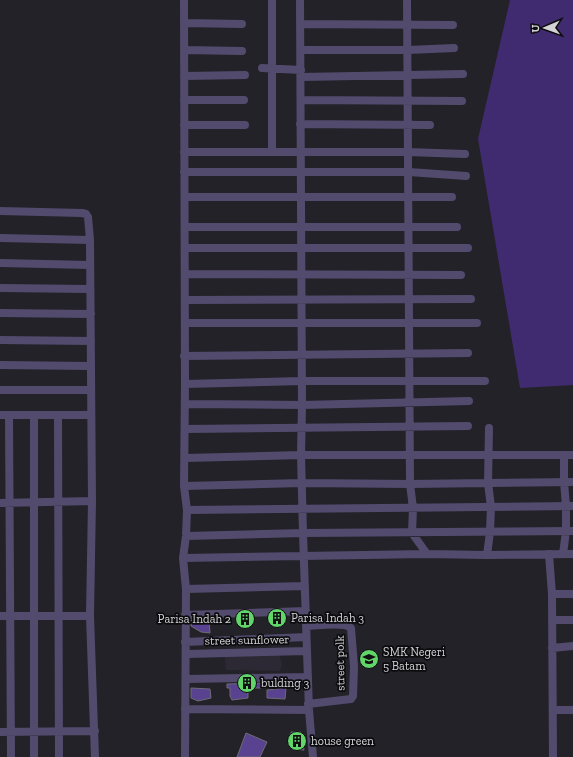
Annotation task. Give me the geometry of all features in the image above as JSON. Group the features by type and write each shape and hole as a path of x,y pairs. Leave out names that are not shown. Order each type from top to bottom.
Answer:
{"street":[{"path":"184,0 184,486 187,510 186,536 182,558 186,589 185,642 187,654 185,757"},
{"path":"272,0 272,152"},
{"path":"300,0 300,152 302,227 301,455 308,707 313,757"},
{"path":"408,0 411,402 410,484 413,508 412,533 427,554"},
{"path":"184,23 242,24"},
{"path":"300,24 453,24"},
{"path":"301,50 408,50 454,48"},
{"path":"184,50 242,51"},
{"path":"262,68 301,74 408,76 462,74"},
{"path":"184,76 245,75"},
{"path":"184,100 244,100"},
{"path":"301,100 462,101"},
{"path":"184,124 245,124"},
{"path":"300,124 430,125"},
{"path":"184,152 408,152 465,154"},
{"path":"184,172 409,172 466,176"},
{"path":"185,197 452,197"},
{"path":"0,211 84,213 88,217 90,240 92,501 90,616 95,757"},
{"path":"185,227 457,227"},
{"path":"0,238 90,240"},
{"path":"185,248 468,248"},
{"path":"0,263 90,265"},
{"path":"185,274 461,275"},
{"path":"0,288 90,289"},
{"path":"185,300 471,299"},
{"path":"0,313 90,314"},
{"path":"185,323 477,323"},
{"path":"0,340 91,340"},
{"path":"184,356 468,353"},
{"path":"0,365 91,366"},
{"path":"185,384 302,381 485,381"},
{"path":"0,390 91,390"},
{"path":"185,404 302,405 469,401"},
{"path":"0,415 91,415"},
{"path":"34,415 34,757"},
{"path":"58,415 59,757"},
{"path":"9,416 11,757"},
{"path":"185,429 468,426"},
{"path":"487,555 491,507 488,483 489,428"},
{"path":"185,458 301,455 573,455"},
{"path":"563,554 569,531 570,506 564,482 564,455"},
{"path":"184,486 302,483 410,484 573,482"},
{"path":"0,503 92,501"},
{"path":"187,510 570,506"},
{"path":"186,536 303,533 569,531"},
{"path":"182,558 427,554 573,554"},
{"path":"549,554 552,594 552,757"},
{"path":"186,589 305,586"},
{"path":"552,594 573,594"},
{"path":"185,615 306,611"},
{"path":"0,616 90,616"},
{"path":"552,620 573,620"},
{"name":"street polk","path":"306,626 349,626 351,628 354,666 353,698 308,707"},
{"path":"185,642 306,637"},
{"path":"552,648 573,646"},
{"name":"street sunflower","path":"187,654 307,652"},
{"path":"186,679 308,677"},
{"path":"185,709 308,707"},
{"path":"553,710 573,710"},
{"path":"0,732 95,731"}],"shaded area":[{"path":"510,0 573,0 573,385 520,388 478,139"},
{"path":"278,651 282,664 280,671 226,670 224,652"}],"building":[{"path":"191,620 209,620 210,633 201,632 191,626"},
{"path":"266,683 266,688 248,688 248,698 232,700 230,696 230,688 227,688 227,684"},
{"path":"191,688 210,689 211,698 198,701 191,698"},
{"path":"286,688 285,699 267,698 267,690"},
{"name":"house green","path":"291,732 301,732 304,750 292,749"},
{"path":"246,733 267,742 260,757 237,757"}],"place":[{"name":"Parisa Indah 3","path":"277,618"},
{"name":"Parisa Indah 2","path":"245,619"},
{"name":"SMK Negeri 5 Batam","path":"369,659"},
{"name":"bulding 3","path":"247,683"},
{"name":"house green","path":"297,741"}]}
